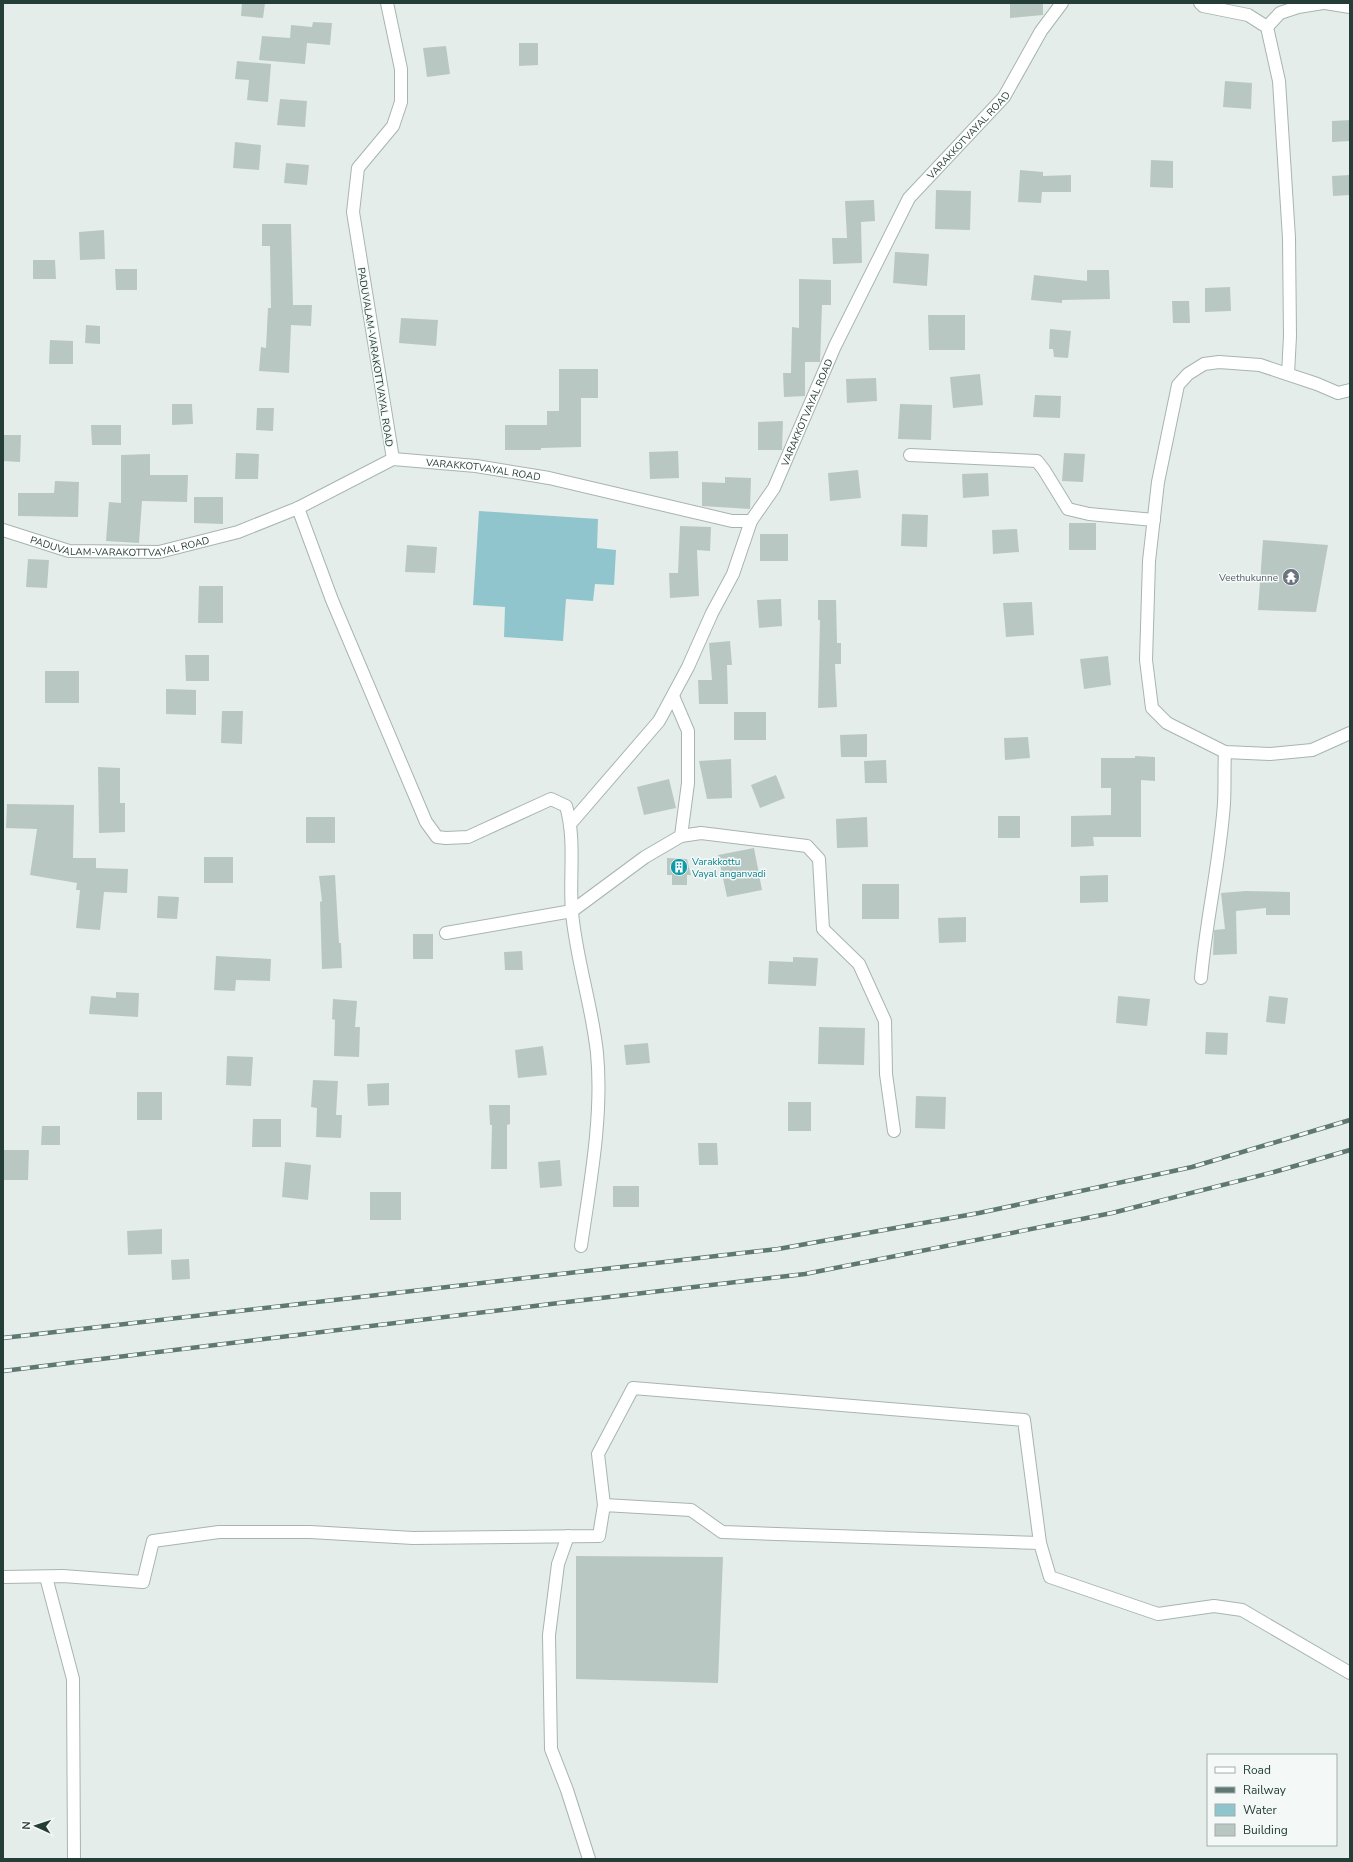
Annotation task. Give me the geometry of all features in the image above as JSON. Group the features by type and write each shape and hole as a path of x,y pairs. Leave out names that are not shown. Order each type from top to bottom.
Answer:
{"street":[{"name":"PADUVALAM-VARAKOTTVAYAL ROAD","path":"3,530 69,551 159,552 238,532 298,508 393,459 353,212 358,168 393,126 401,102 401,69 387,3"},
{"name":"VARAKKOTVAYAL ROAD","path":"393,459 476,466 549,478 732,521 751,521 774,488 835,346 909,198 1004,97 1041,31 1062,3"},
{"path":"1200,3 1203,6 1248,14 1267,27 1279,81 1289,238 1290,336 1288,374"},
{"path":"1267,27 1280,13 1298,7 1324,3 1350,7"},
{"path":"1350,390 1338,393 1288,374 1260,366 1219,362 1204,364 1188,374 1178,385 1158,482 1149,561 1146,660 1152,708 1167,723 1225,752 1270,754 1312,750 1350,733"},
{"path":"910,454 1037,461 1068,509 1089,514 1154,520"},
{"path":"298,508 332,600 426,822 437,836 446,838 468,837 551,799 566,806 571,823 572,911 592,1017 597,1054 598,1107 594,1161 581,1246"},
{"path":"571,823 659,721 688,667 712,613 733,574 751,521"},
{"path":"673,696 688,731 688,783 681,836"},
{"path":"1200,978 1224,804 1225,752"},
{"path":"446,933 572,911 645,857 681,836 702,833 806,846 819,859 823,929 859,964 885,1021 886,1074 894,1131"},
{"path":"3,1577 46,1577 143,1582 153,1541 219,1532 310,1532 413,1538 599,1536 604,1505 598,1454 633,1388 1024,1420 1040,1543 1050,1576 1158,1614 1214,1606 1242,1610 1350,1673"},
{"path":"604,1505 692,1510 722,1532 1040,1543"},
{"path":"568,1536 558,1564 549,1635 551,1749 567,1790 589,1859"},
{"path":"46,1577 73,1679 74,1859"}],"water":[{"path":"479,511 598,519 597,548 616,550 614,585 595,584 593,601 566,599 563,641 504,637 505,607 473,605"}],"building":[{"path":"242,3 265,3 263,18 241,16"},
{"path":"1010,3 1043,3 1043,15 1010,18"},
{"path":"313,22 332,23 330,45 307,43 305,64 259,60 262,36 290,38 291,25 312,27"},
{"path":"519,43 538,43 538,65 519,66"},
{"path":"446,46 450,74 427,77 423,48"},
{"path":"237,61 271,64 268,102 247,100 249,80 235,79"},
{"path":"1225,81 1252,83 1251,109 1223,107"},
{"path":"280,99 307,101 305,127 277,125"},
{"path":"1350,120 1350,141 1332,142 1332,121"},
{"path":"235,142 261,145 259,170 233,168"},
{"path":"1151,160 1173,161 1173,188 1150,187"},
{"path":"286,163 309,165 307,185 284,183"},
{"path":"1020,170 1043,172 1043,176 1071,175 1071,192 1042,192 1041,203 1018,202"},
{"path":"1350,175 1350,195 1333,196 1332,176"},
{"path":"936,190 971,191 970,230 935,229"},
{"path":"874,200 875,221 861,222 862,263 833,264 832,238 847,238 845,201"},
{"path":"262,224 291,224 293,305 312,305 311,326 291,325 289,373 259,371 261,347 266,348 268,308 271,308 270,246 262,246"},
{"path":"104,230 105,259 80,260 79,232"},
{"path":"895,252 929,254 927,286 893,283"},
{"path":"33,260 55,260 56,279 33,279"},
{"path":"115,269 137,269 137,290 116,290"},
{"path":"1087,270 1109,270 1110,299 1062,300 1062,303 1031,300 1034,275 1087,281"},
{"path":"799,279 831,280 831,305 822,305 820,362 805,362 805,396 784,397 783,373 791,373 792,327 799,328"},
{"path":"1230,287 1231,311 1205,312 1205,288"},
{"path":"1172,301 1189,301 1190,323 1173,323"},
{"path":"928,315 965,315 965,350 929,350"},
{"path":"401,318 438,320 436,346 399,343"},
{"path":"86,325 100,326 100,344 85,343"},
{"path":"1050,329 1071,331 1068,358 1054,357 1053,349 1049,349"},
{"path":"50,340 73,341 73,364 49,364"},
{"path":"559,369 598,369 598,398 581,398 581,447 541,448 541,450 505,450 505,425 547,425 547,411 559,411"},
{"path":"980,374 983,405 953,408 950,377"},
{"path":"876,378 877,401 847,403 846,379"},
{"path":"1035,395 1061,396 1060,418 1033,417"},
{"path":"172,404 192,404 193,424 172,425"},
{"path":"900,404 932,405 931,440 898,439"},
{"path":"257,408 274,408 273,431 256,430"},
{"path":"783,421 782,450 758,450 758,422"},
{"path":"91,425 121,425 121,445 92,445"},
{"path":"3,435 21,435 20,462 3,461"},
{"path":"678,451 679,478 650,479 649,452"},
{"path":"236,453 259,454 258,479 235,479"},
{"path":"1064,453 1085,454 1083,482 1062,481"},
{"path":"150,454 150,475 188,475 187,502 142,501 139,543 106,541 109,502 121,503 121,455"},
{"path":"858,470 861,498 830,501 828,473"},
{"path":"988,473 989,496 963,498 962,474"},
{"path":"725,477 751,478 750,509 702,506 702,482 725,483"},
{"path":"55,481 79,482 78,517 18,516 18,493 54,493"},
{"path":"194,497 223,497 223,524 194,523"},
{"path":"902,514 928,515 927,547 901,546"},
{"path":"1069,523 1096,523 1096,550 1069,550"},
{"path":"680,526 711,527 710,551 697,550 699,596 670,598 669,573 678,573"},
{"path":"1017,529 1019,552 993,554 992,530"},
{"path":"760,534 788,534 788,561 760,561"},
{"name":"Veethukunne","path":"1263,540 1328,545 1316,612 1258,610"},
{"path":"407,545 437,547 435,573 405,572"},
{"path":"28,559 49,560 47,588 26,587"},
{"path":"199,586 223,586 223,623 198,623"},
{"path":"781,599 782,626 759,628 757,600"},
{"path":"818,600 836,600 837,643 841,643 841,664 835,664 837,707 818,708 820,620 818,620"},
{"path":"1032,602 1034,635 1006,637 1003,603"},
{"path":"730,641 732,665 727,665 728,704 699,704 698,680 712,680 709,643"},
{"path":"185,655 209,655 209,681 186,681"},
{"path":"1108,656 1111,685 1084,689 1080,659"},
{"path":"45,671 79,671 79,703 45,703"},
{"path":"166,689 196,690 196,715 166,714"},
{"path":"222,711 243,711 242,744 221,743"},
{"path":"734,712 766,712 766,740 734,740"},
{"path":"867,734 867,757 841,757 840,735"},
{"path":"1028,737 1030,758 1005,760 1004,738"},
{"path":"1135,756 1155,757 1155,781 1141,780 1141,837 1093,837 1094,846 1071,847 1071,816 1111,815 1111,788 1101,788 1101,758 1135,758"},
{"path":"731,759 732,798 707,799 699,761"},
{"path":"886,760 887,783 865,783 864,761"},
{"path":"98,767 120,768 120,803 125,803 125,832 99,833"},
{"path":"776,775 785,798 760,808 751,785"},
{"path":"669,779 676,808 644,815 637,787"},
{"path":"7,804 74,805 73,858 96,858 96,868 128,869 127,893 104,892 100,930 76,928 80,890 76,890 77,883 30,875 37,829 6,828"},
{"path":"998,816 1020,816 1020,838 998,838"},
{"path":"306,817 335,817 335,843 306,843"},
{"path":"867,817 868,847 837,848 836,819"},
{"path":"754,848 762,890 727,897 718,855"},
{"path":"204,857 233,857 233,883 204,883"},
{"name":"Varakkottu Vayal anganvadi","path":"667,858 687,859 691,875 687,875 687,885 672,885 672,875 667,875"},
{"path":"335,875 342,968 322,969 320,902 322,901 319,876"},
{"path":"1108,875 1108,902 1080,903 1080,876"},
{"path":"862,884 899,884 899,919 862,919"},
{"path":"1245,891 1290,892 1290,915 1266,915 1266,908 1236,911 1237,954 1213,955 1214,930 1225,929 1221,893"},
{"path":"158,896 179,897 177,919 157,918"},
{"path":"966,917 966,942 939,943 938,918"},
{"path":"413,934 433,934 433,959 413,959"},
{"path":"522,951 523,970 505,970 504,952"},
{"path":"216,956 271,959 270,981 236,980 235,991 214,990"},
{"path":"793,957 818,958 816,986 768,984 769,961 793,962"},
{"path":"116,992 139,993 138,1017 89,1014 91,996 116,998"},
{"path":"1118,996 1150,999 1147,1026 1116,1023"},
{"path":"1269,996 1288,998 1285,1024 1266,1022"},
{"path":"333,999 357,1001 355,1027 360,1027 359,1057 334,1056 335,1020 332,1019"},
{"path":"819,1027 865,1028 864,1065 818,1064"},
{"path":"1206,1032 1228,1033 1227,1055 1205,1054"},
{"path":"648,1043 650,1063 626,1065 624,1045"},
{"path":"543,1046 547,1075 518,1078 515,1050"},
{"path":"227,1056 253,1057 251,1086 226,1085"},
{"path":"313,1080 338,1081 336,1115 342,1115 341,1138 316,1137 317,1108 311,1107"},
{"path":"389,1083 389,1105 368,1106 367,1084"},
{"path":"137,1092 162,1092 162,1120 137,1120"},
{"path":"916,1096 946,1097 945,1129 915,1128"},
{"path":"788,1102 811,1102 811,1131 788,1131"},
{"path":"489,1105 510,1105 510,1124 507,1125 507,1169 491,1169 492,1125 490,1125"},
{"path":"253,1119 281,1119 281,1147 252,1147"},
{"path":"42,1126 60,1126 60,1145 41,1145"},
{"path":"698,1143 717,1143 718,1165 699,1165"},
{"path":"3,1150 29,1150 28,1180 3,1180"},
{"path":"560,1160 562,1186 540,1188 538,1162"},
{"path":"285,1162 311,1165 308,1200 282,1197"},
{"path":"613,1186 639,1186 639,1207 613,1207"},
{"path":"370,1192 401,1192 401,1220 370,1220"},
{"path":"162,1229 162,1254 128,1255 127,1231"},
{"path":"189,1259 190,1279 172,1280 171,1260"},
{"path":"576,1556 723,1557 718,1683 576,1679"}],"railway":[{"path":"3,1338 778,1249 979,1213 1192,1167 1350,1120"},
{"path":"3,1371 805,1274 1112,1213 1274,1172 1350,1150"}],"place":[{"name":"Veethukunne","path":"1291,577"},
{"name":"Varakkottu Vayal anganvadi","path":"679,867"}]}
